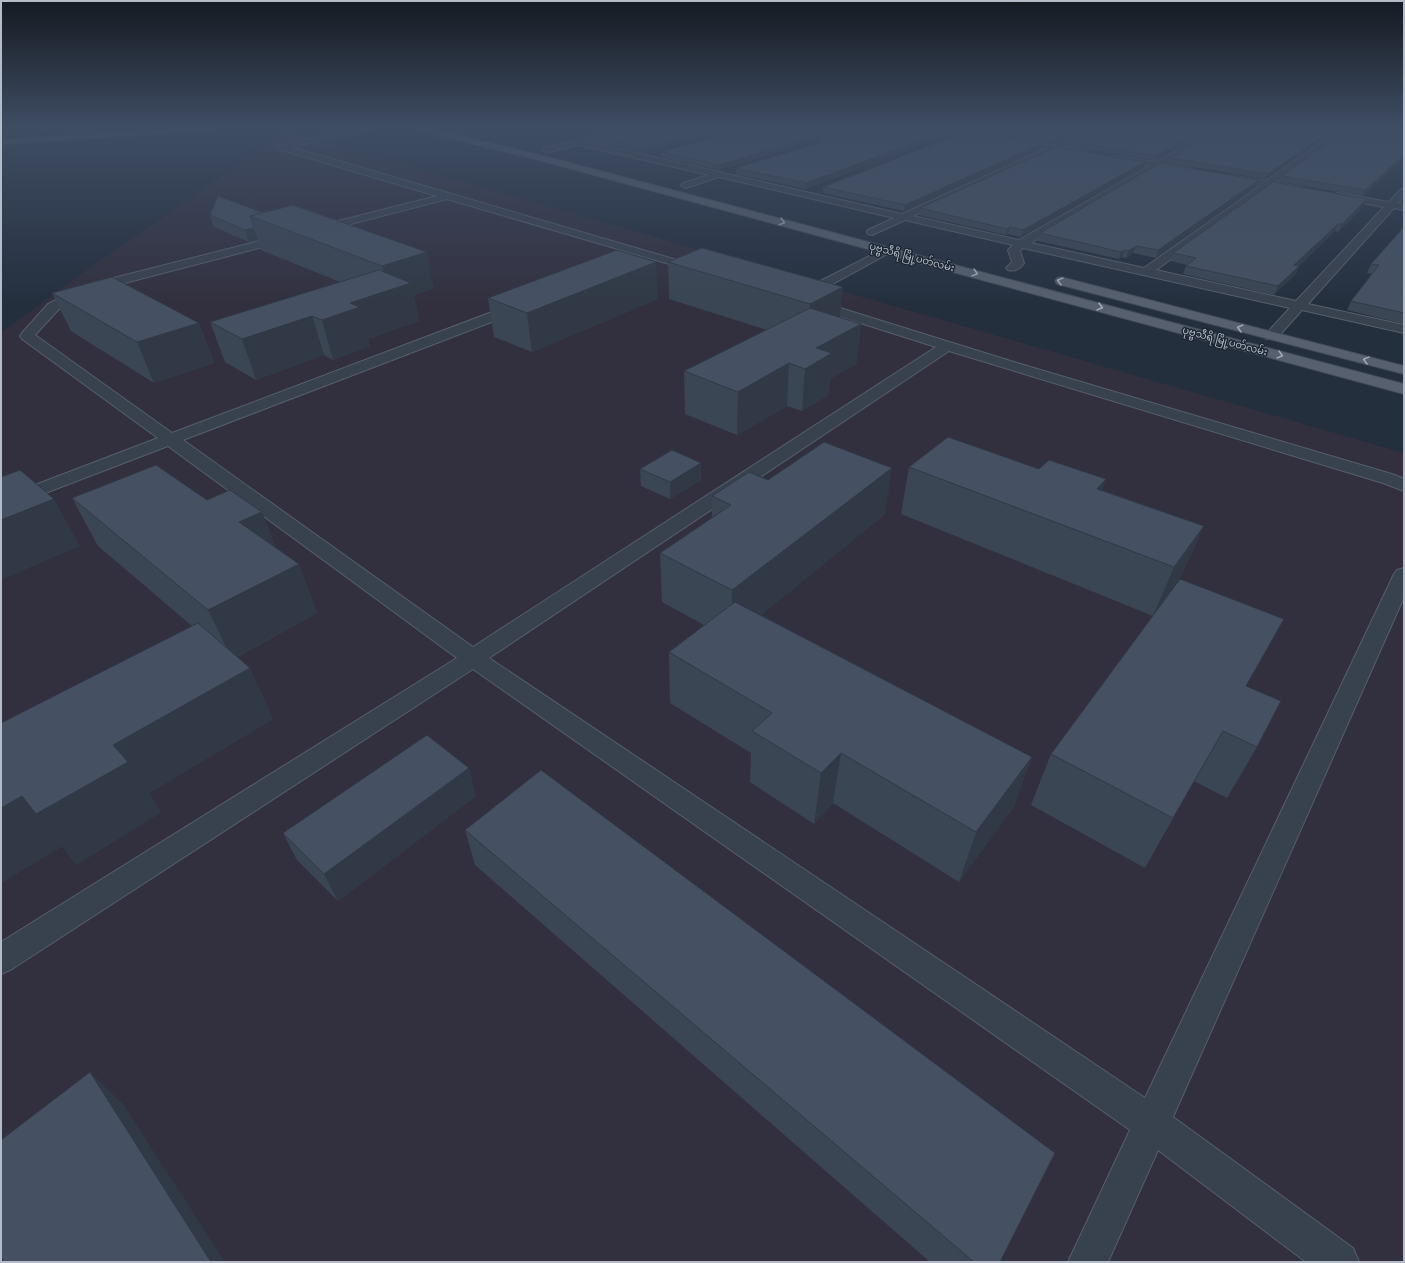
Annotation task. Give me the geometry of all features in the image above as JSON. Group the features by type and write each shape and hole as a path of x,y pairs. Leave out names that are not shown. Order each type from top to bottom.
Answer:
{"main road":[{"name":"ပုဗ္ဗသီရိ မြို့ပတ်လမ်း","path":"650,187 1404,389"},
{"path":"693,187 709,191"},
{"name":"ပုဗ္ဗသီရိ မြို့ပတ်လမ်း","path":"868,231 886,236"},
{"path":"1008,267 1027,272"},
{"name":"ပုဗ္ဗသီရိ မြို့ပတ်လမ်း","path":"1050,278 1404,370"}],"street":[{"path":"416,187 713,274"},
{"path":"777,187 1021,244 1404,329"},
{"path":"868,231 904,217 970,187"},
{"path":"1008,267 1018,263 1014,250 1021,244 1119,187"},
{"path":"1147,271 1264,187"},
{"path":"1284,187 1306,191"},
{"path":"807,194 822,189"},
{"path":"1271,336 1404,191"},
{"path":"1329,195 1404,208"},
{"path":"447,196 90,288 53,307 27,336 473,658 1153,1124 1339,1262"},
{"path":"887,250 854,269 793,297 947,346 1389,479 1404,486"},
{"path":"629,264 652,256"},
{"path":"1,504 533,301"},
{"path":"1,959 473,658 947,346"},
{"path":"1088,1262 1153,1124 1404,574"}],"shaded area":[{"path":"206,187 481,187 1404,453 1404,1262 1,1262 1,333 81,274"}],"building":[{"path":"823,187 945,187 905,205"},
{"path":"967,187 1100,187 1023,230 1010,227 1007,229 920,208"},
{"path":"1119,187 1249,187 1158,250 1136,246 1128,251 1124,250 1121,252 1040,233"},
{"path":"1266,187 1300,187 1367,199 1342,224 1338,224 1294,265 1299,266 1278,286 1186,266 1196,258 1173,253"},
{"path":"1347,187 1368,187 1365,190"},
{"path":"218,196 264,213 250,216 254,228 245,230 210,215"},
{"path":"293,205 427,252 382,266 250,216"},
{"path":"1404,227 1404,313 1351,301 1379,265 1371,264"},
{"path":"702,248 843,287 810,304 668,262"},
{"path":"617,250 656,262 527,313 488,298"},
{"path":"379,270 411,283 350,303 360,307 322,320 312,316 242,339 210,322"},
{"path":"112,277 199,323 137,342 52,293"},
{"path":"810,308 861,324 816,348 832,353 805,369 789,363 738,392 684,371"},
{"path":"948,437 1039,469 1049,460 1106,479 1097,489 1204,526 1174,567 909,467"},
{"path":"824,442 892,468 732,590 660,553 731,505 712,496 749,472 768,480"},
{"path":"672,450 701,463 670,482 640,469"},
{"path":"156,465 207,500 230,490 262,512 239,522 299,564 208,610 72,498"},
{"path":"20,470 54,499 1,520 1,477"},
{"path":"1180,579 1284,619 1246,686 1281,701 1257,747 1223,731 1173,818 1051,754"},
{"path":"735,602 1032,757 976,832 841,753 821,773 752,731 772,713 669,652"},
{"path":"198,623 250,668 113,745 128,762 36,814 22,796 1,808 1,723"},
{"path":"427,735 469,768 324,874 283,833"},
{"path":"541,770 1055,1153 1000,1262 974,1262 465,830"},
{"path":"90,1072 211,1262 4,1262 1,1257 1,1140"}]}
